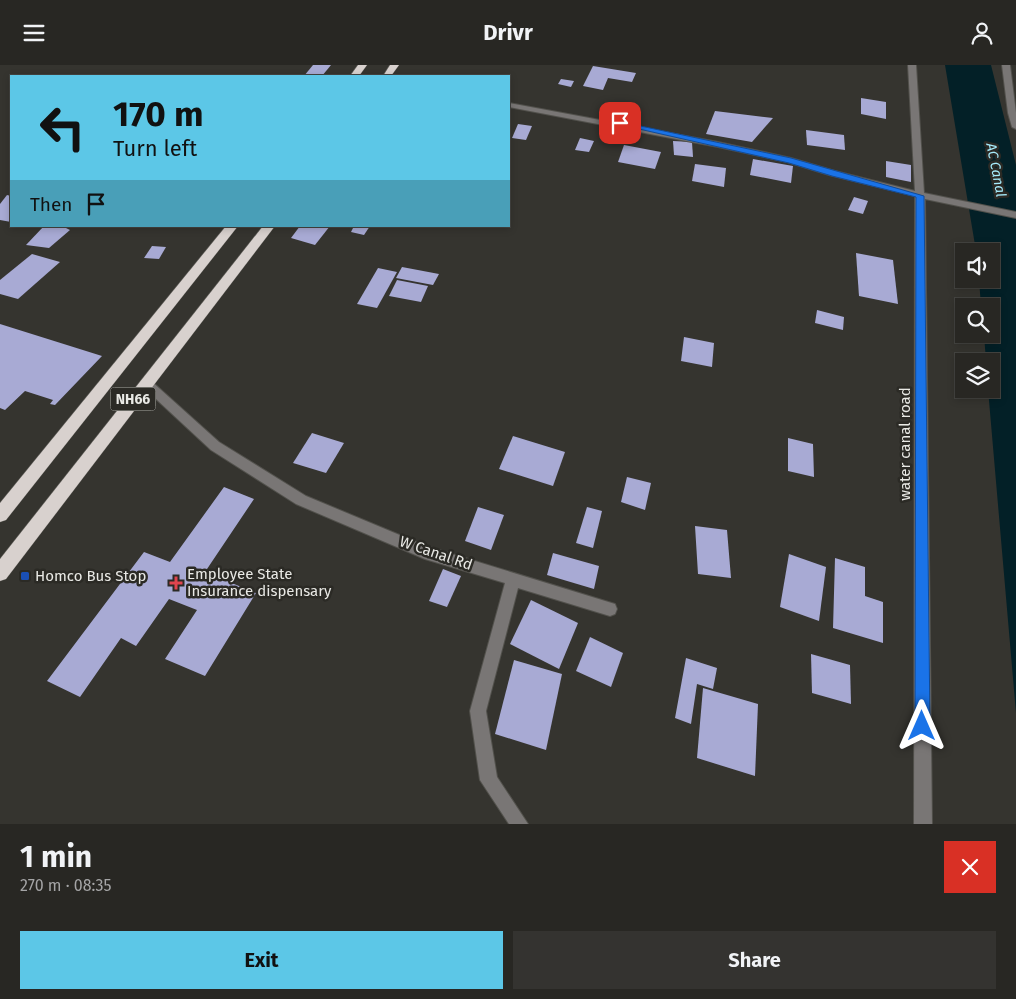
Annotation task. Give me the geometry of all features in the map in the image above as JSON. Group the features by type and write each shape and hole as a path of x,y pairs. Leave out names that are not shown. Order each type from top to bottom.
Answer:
{"highway":[{"path":"355,75 363,65"},
{"path":"0,515 231,227"},
{"name":"NH66","path":"0,573 268,227"}],"street":[{"name":"water canal road","path":"912,65 920,196 923,824"},
{"path":"1006,65 1016,127"},
{"path":"510,105 620,123 791,161 835,175 920,196 1016,215"},
{"name":"W Canal Rd","path":"146,383 215,446 301,501 426,552 610,609"},
{"path":"513,579 478,711 489,780 519,824"}],"water":[{"name":"AC Canal","path":"945,65 991,65 1016,165 1016,713 989,398 1000,398 1000,353 985,353 985,343 1000,343 1000,298 980,298 980,288 1000,288 1000,243 975,243"}],"building":[{"path":"313,65 331,65 323,75 305,75"},
{"path":"593,66 636,73 632,82 608,78 603,90 583,86"},
{"path":"561,79 574,81 571,87 558,84"},
{"path":"861,98 886,102 886,119 861,114"},
{"path":"715,111 773,118 752,142 706,134"},
{"path":"518,124 532,126 526,140 512,138"},
{"path":"806,130 844,135 845,150 807,145"},
{"path":"580,138 594,141 589,152 575,150"},
{"path":"673,141 692,142 693,157 674,155"},
{"path":"624,145 661,152 655,169 618,162"},
{"path":"753,159 793,166 791,183 750,175"},
{"path":"886,161 911,165 911,182 886,177"},
{"path":"695,164 726,168 724,187 692,181"},
{"path":"7,195 10,196 10,222 0,220 0,204"},
{"path":"854,197 868,201 863,214 848,210"},
{"path":"43,227 64,227 70,230 49,248 26,245"},
{"path":"299,227 329,227 315,245 291,238"},
{"path":"354,227 369,227 364,235 351,232"},
{"path":"152,246 166,247 159,259 144,258"},
{"path":"856,253 893,260 898,304 859,296"},
{"path":"32,254 60,262 18,299 0,294 0,280"},
{"path":"402,267 439,274 433,285 396,278"},
{"path":"378,268 397,272 377,308 357,304"},
{"path":"397,280 428,286 421,302 389,296"},
{"path":"817,310 844,317 843,330 815,323"},
{"path":"0,324 102,356 55,405 50,404 53,400 25,391 5,410 0,408"},
{"path":"684,337 714,343 712,367 681,361"},
{"path":"312,433 344,443 326,473 293,463"},
{"path":"513,436 565,452 553,486 499,469"},
{"path":"788,438 813,444 814,477 788,471"},
{"path":"627,477 651,483 645,510 621,502"},
{"name":"Employee State Insurance dispensary","path":"224,487 254,499 205,572 256,593 205,676 165,659 197,610 169,599 136,646 121,638 80,697 47,681 144,552 170,562"},
{"path":"478,507 504,515 491,550 465,541"},
{"path":"587,507 602,511 593,548 576,543"},
{"path":"695,526 727,530 731,578 698,574"},
{"path":"553,553 599,566 594,589 547,575"},
{"path":"789,554 826,567 819,621 780,607"},
{"path":"835,558 865,567 865,596 883,602 883,643 833,628"},
{"path":"443,569 461,576 447,607 429,601"},
{"path":"531,600 578,623 559,669 510,644"},
{"path":"590,637 623,653 611,687 576,671"},
{"path":"811,654 850,665 851,704 812,693"},
{"path":"686,658 717,668 713,689 697,684 691,724 675,718"},
{"path":"514,660 562,674 546,750 495,734"},
{"path":"703,688 758,704 755,776 697,758"}],"place":[{"name":"Homco Bus Stop","path":"25,576"},
{"name":"Employee State Insurance dispensary","path":"176,583"}],"route":[{"path":"620,123 791,161 835,175 920,196 922,726"}]}
